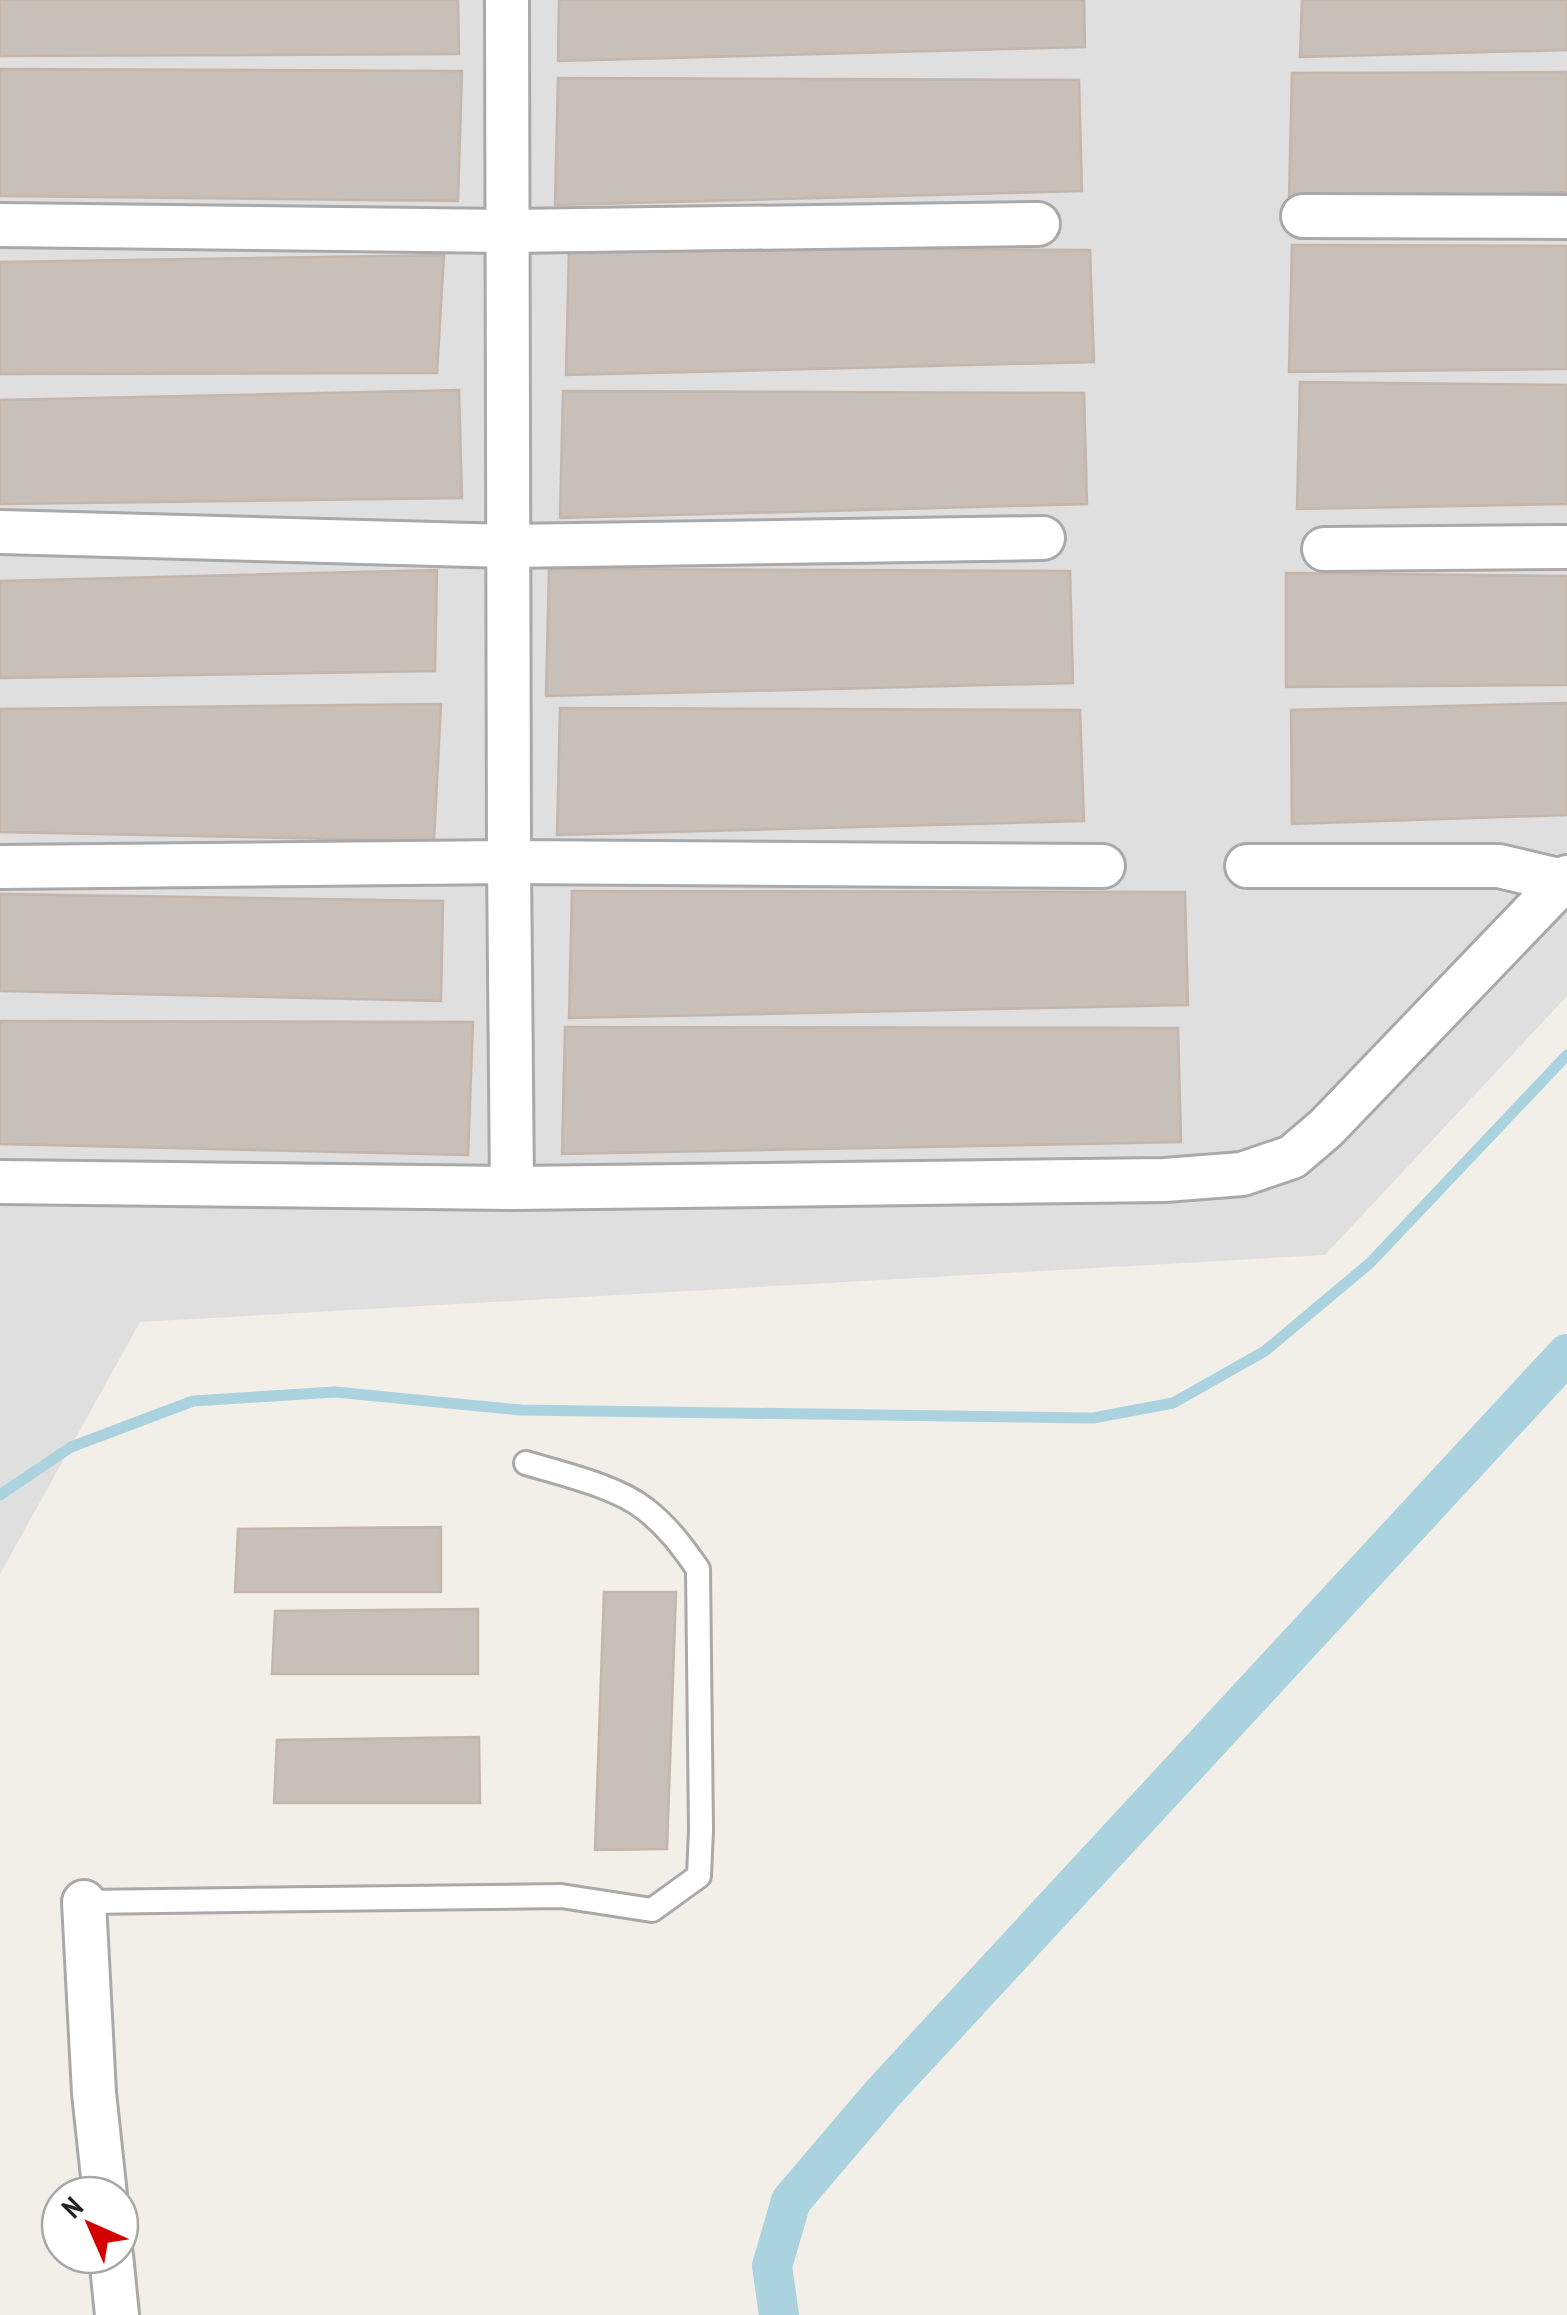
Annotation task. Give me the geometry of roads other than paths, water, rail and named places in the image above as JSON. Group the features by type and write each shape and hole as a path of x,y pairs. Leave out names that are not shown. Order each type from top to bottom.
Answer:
{"street":[{"path":"508,0 512,1188"},
{"path":"1303,216 1567,217"},
{"path":"0,225 508,230 1038,224"},
{"path":"0,532 508,546 1043,538"},
{"path":"1324,548 1567,547"},
{"path":"0,867 508,862 1102,866"},
{"path":"1247,866 1499,866 1565,879"},
{"path":"0,1182 512,1188 1165,1180 1242,1174 1292,1157 1326,1128 1565,879"},
{"path":"84,1902 102,2175"},
{"path":"113,2275 117,2315"}],"lane":[{"path":"84,1902 561,1896 652,1910 699,1876 702,1830 698,1569 676,1538 642,1506 596,1484 526,1463"}],"waterway":[{"path":"0,1495 71,1447 193,1401 335,1392 521,1410 1093,1418 1173,1403 1265,1351 1370,1263 1567,1055"},
{"path":"779,2315 772,2266 791,2201 883,2093 1567,1354"}]}
